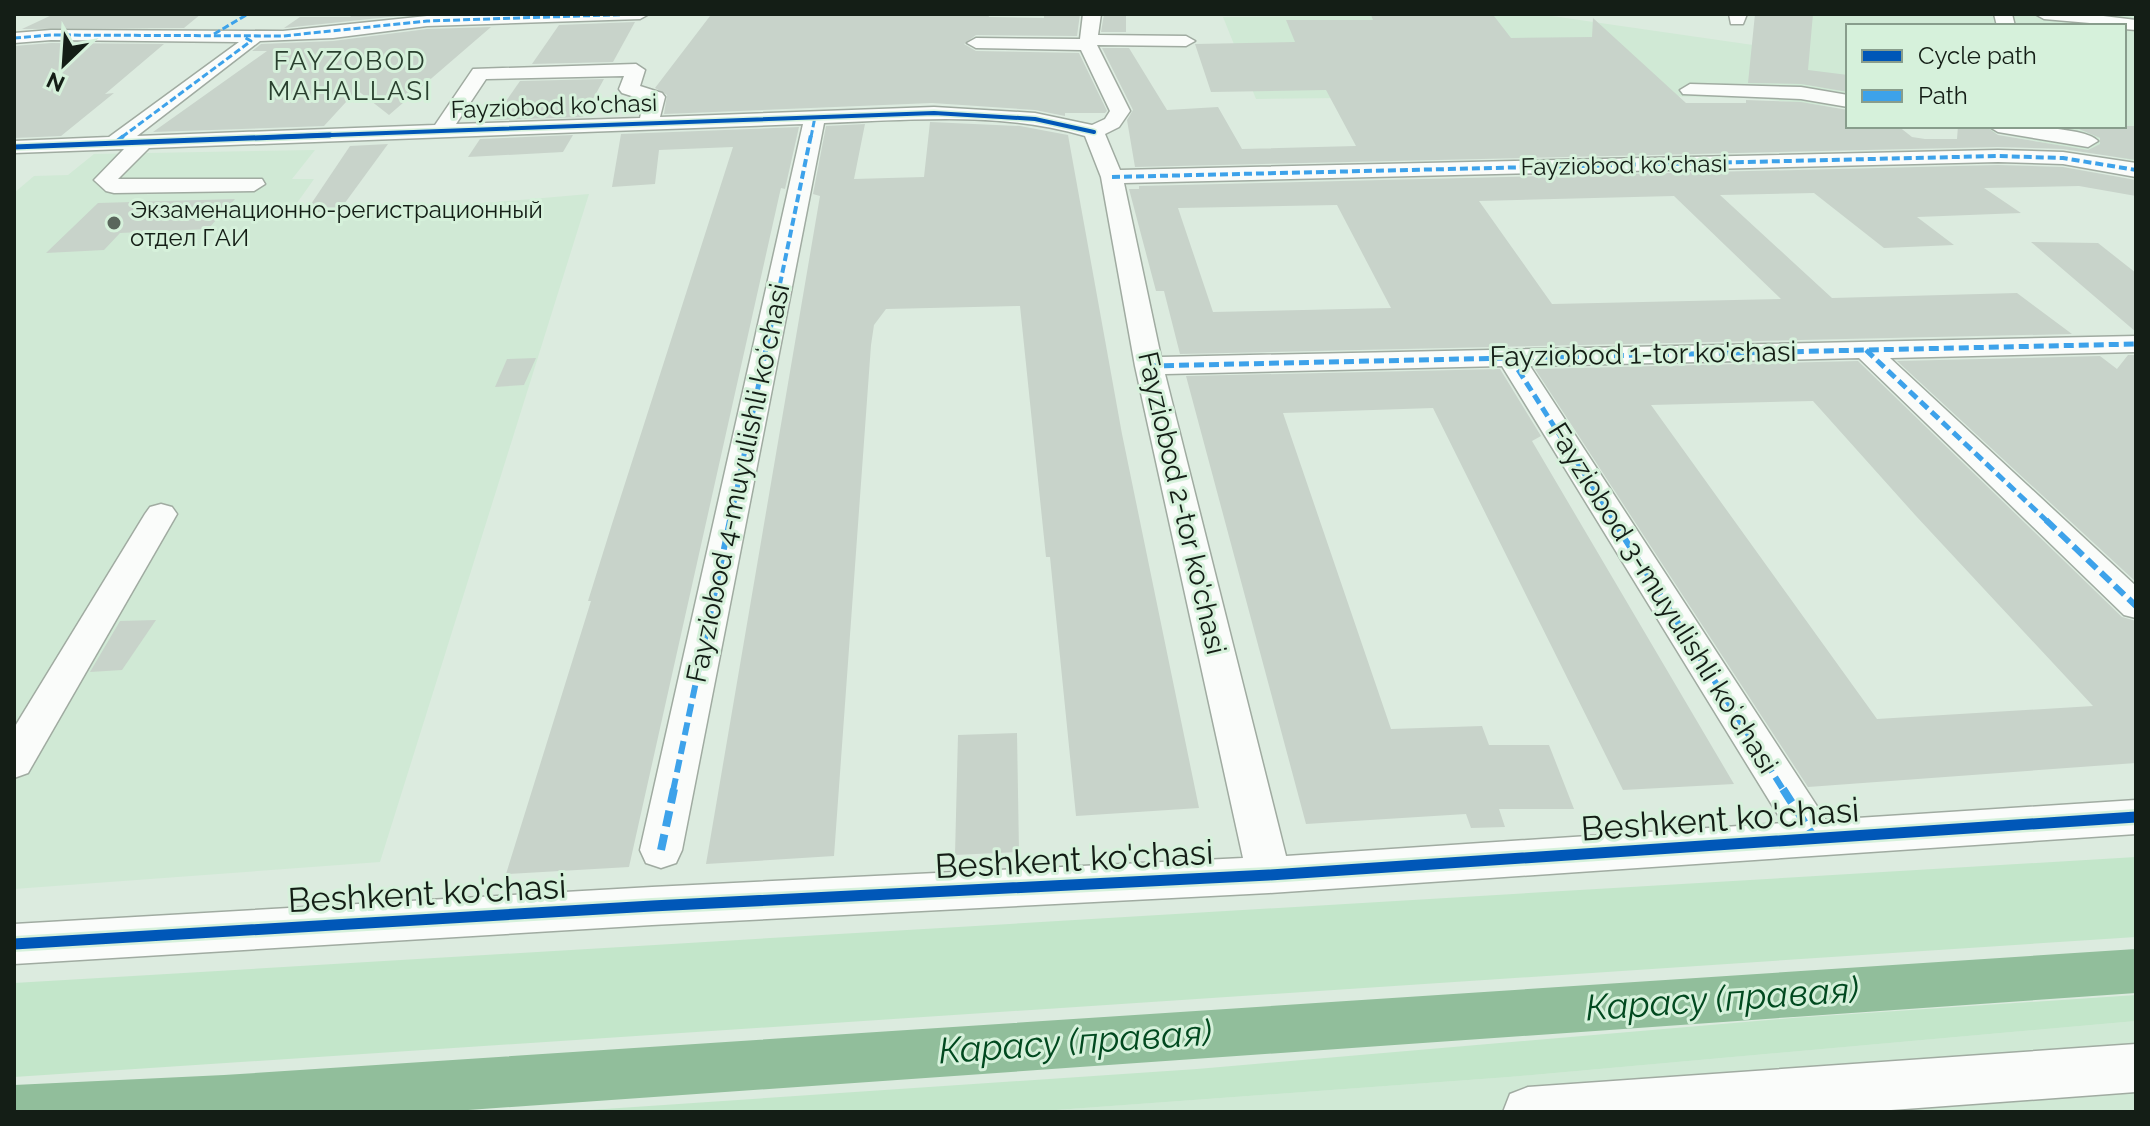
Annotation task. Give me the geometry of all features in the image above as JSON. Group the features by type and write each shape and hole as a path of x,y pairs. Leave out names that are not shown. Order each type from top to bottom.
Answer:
{"street":[{"path":"214,34 248,14"},
{"path":"14,38 333,33 427,21 640,14"},
{"path":"1092,14 1089,43 1120,111 1112,123 1094,132"},
{"path":"2044,14 2136,25"},
{"path":"117,141 251,41 242,36"},
{"path":"976,43 1186,41"},
{"path":"442,130 480,73 636,70 629,89 655,97 649,122"},
{"path":"1690,90 1801,93 1846,101"},
{"name":"Fayziobod ko'chasi","path":"14,147 815,117 986,115 1070,124 1094,132"},
{"name":"Fayziobod 4-muyulishli koʻchasi","path":"661,850 815,117"},
{"path":"2010,128 2136,149"},
{"name":"Fayziobod 2-tor ko'chasi","path":"1094,132 1112,177 1149,366 1269,875"},
{"path":"145,140 105,180 114,186 254,184"},
{"name":"Fayziobod ko'chasi","path":"1112,177 1998,156 2063,158 2136,170"},
{"name":"Fayziobod 1-tor ko'chasi","path":"1149,366 2133,346"},
{"path":"1866,350 2136,606"},
{"name":"Fayziobod 3-muyulishli koʻchasi","path":"1510,357 1815,839"},
{"path":"14,762 161,514"},
{"name":"Beshkent ko'chasi","path":"14,944 652,906 1269,875 2136,817"},
{"path":"1528,1112 2136,1068"}],"shaded area":[{"path":"1538,14 1753,45 1758,14 2136,14 2136,161 1970,128 2126,128 2126,24 1846,24 1846,108 1753,98 1609,95 1256,99 1223,17"},
{"path":"315,150 292,179 314,179 285,220 589,194 380,862 14,889 14,193 34,176 68,175 94,154"},
{"path":"2136,857 2136,937 14,1077 14,983"},
{"path":"2136,995 2136,1021 1509,1077 1029,1112 560,1112 1197,1069 1792,1018"},
{"path":"2136,1021 2136,1112 1029,1112 1509,1077"}],"building":[{"path":"54,14 201,14 184,28 22,29"},
{"path":"353,14 417,14 284,28 300,17 350,17"},
{"path":"988,14 989,17 1044,18 1044,14 1080,14 1077,36 976,35 964,44 976,51 1079,53 1107,111 1065,113 1065,116 1035,110 932,103 664,114 667,95 655,88 710,16"},
{"path":"1104,14 1126,14 1126,32 1101,32"},
{"path":"1755,14 1813,14 1808,70 1846,75 1846,92 1801,84 1748,83"},
{"path":"1371,15 1494,16 1511,38 1592,37 1593,18 1686,103 1746,103 1746,100 1801,102 1846,110 1846,128 1901,128 1912,137 1957,139 1958,128 1988,128 1998,135 2088,150 2100,144 2100,138 2072,128 2136,126 2136,160 2063,149 1998,147 1135,167 1127,120 1133,110 1102,48 1129,48 1167,110 1218,107 1242,149 1356,146 1326,90 1211,92 1195,44 1295,42 1286,20 1373,20"},
{"path":"635,22 613,62 532,64 559,25"},
{"path":"491,27 389,115 357,90 324,126 153,132 267,51 252,51 261,44 333,41 427,29"},
{"path":"51,43 164,44 105,94 114,93 61,136 14,138 14,46"},
{"path":"604,79 583,117 493,120 520,81"},
{"path":"930,122 1020,126 1068,135 1122,434 1199,808 1076,816 1050,557 1046,557 1020,306 886,309 874,325 871,345 834,856 706,864 820,196 813,194 826,126 865,124 854,179 924,177"},
{"path":"799,127 785,189 781,188 780,192 629,867 506,874 612,524 733,147 659,150 655,184 612,187 621,134"},
{"path":"573,135 563,152 468,157 480,139"},
{"path":"388,144 339,211 305,213 350,146"},
{"path":"1998,165 2063,167 2136,180 2136,196 2079,186 1984,188 2021,213 1917,217 1954,245 1884,248 1814,193 1720,195 1832,298 2017,293 2072,334 1180,354 1164,291 1156,291 1129,189 1139,189 1139,186","holes":["1674,196 1781,299 1552,304 1479,201","1337,205 1391,308 1213,312 1178,208"]},
{"name":"Экзаменационно-регистрационный отдел ГАИ","path":"235,199 208,229 120,233 104,250 46,253 98,203"},
{"path":"2031,242 2098,243 2136,273 2136,332"},
{"path":"2128,355 2136,355 2136,582 1897,361 2100,356 2117,369"},
{"path":"536,358 524,385 495,387 507,359"},
{"path":"1858,361 2122,617 2136,621 2136,763 1808,787 1535,369","holes":["1813,401 2093,706 1877,719 1651,405"]},
{"path":"1500,369 1541,436 1532,441 1734,784 1623,790 1433,408 1283,413 1391,729 1482,726 1489,745 1549,745 1574,809 1499,809 1505,827 1471,828 1466,814 1306,824 1186,376"},
{"path":"156,620 122,670 90,672 120,621"},
{"path":"1017,733 1019,852 955,855 958,735"}],"waterway":[{"name":"Карасу (правая)","path":"14,1111 224,1101 2136,971"}],"marked path":[{"path":"214,34 248,14"},
{"path":"14,38 51,35 283,36 427,21 640,14"},
{"path":"117,141 251,41 244,37"},
{"path":"661,850 815,117"},
{"path":"1112,177 1998,156 2063,158 2136,170"},
{"path":"1149,366 2136,344"},
{"path":"1866,350 2136,606"},
{"path":"1510,357 1815,839"}],"cycle path":[{"path":"14,147 934,113 1035,119 1094,132"},
{"path":"14,944 652,906 1269,875 2136,817"}],"place":[{"name":"Экзаменационно-регистрационный отдел ГАИ","path":"114,223"}],"district":[{"name":"FAYZOBOD MAHALLASI","path":"350,76"}]}
